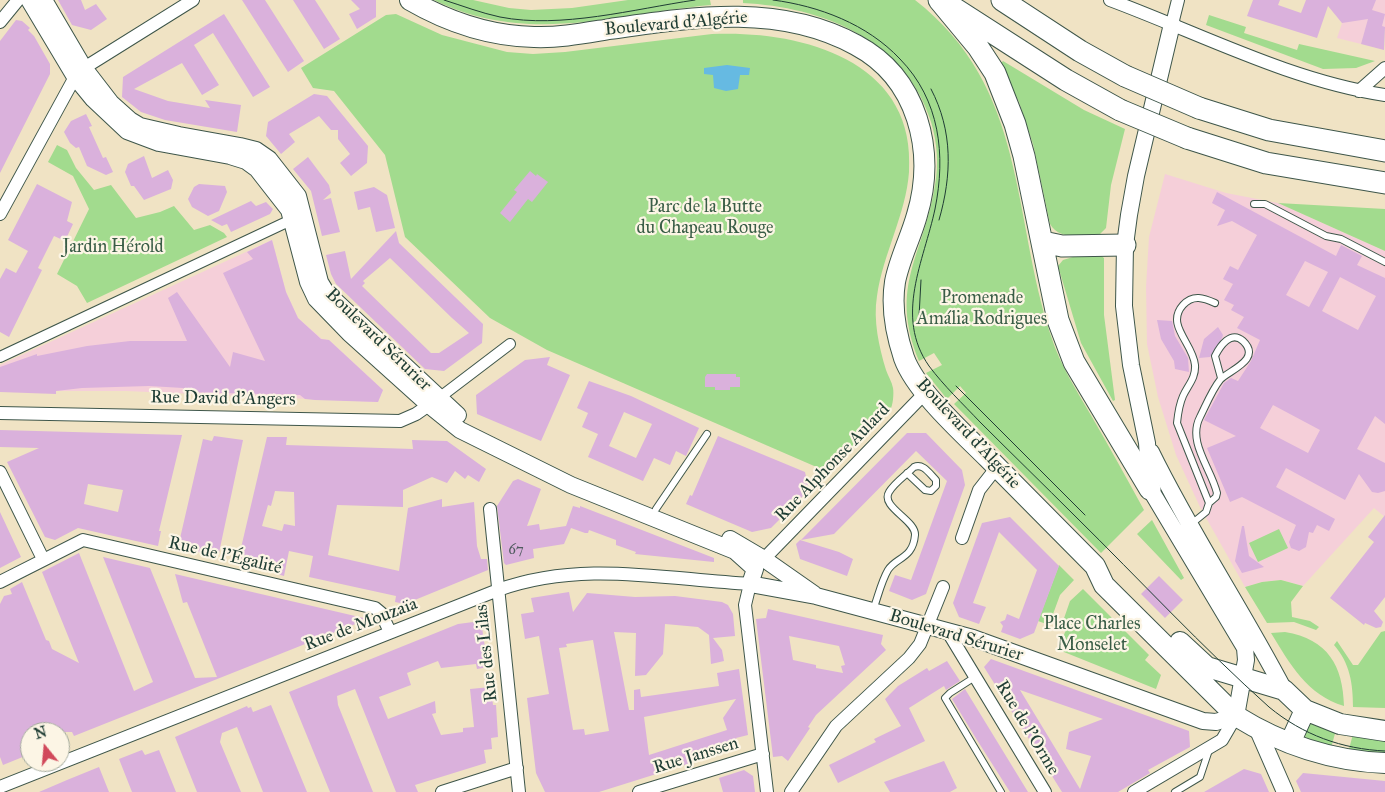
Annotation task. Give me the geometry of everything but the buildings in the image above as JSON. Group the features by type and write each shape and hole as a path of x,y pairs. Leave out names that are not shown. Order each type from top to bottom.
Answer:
{"highway":[{"path":"940,0 1066,80 1120,110 1187,138 1266,162 1385,183"},
{"path":"940,0 978,47 995,73 1015,124 1024,156 1058,320 1074,362 1150,489"},
{"path":"1002,0 1080,51 1125,76 1199,108 1269,130 1385,151"},
{"path":"1043,242 1062,246 1125,245"}],"main road":[{"name":"Boulevard d'Algérie","path":"410,0 435,14 470,28 535,38 708,17 746,16 780,19 835,34 860,46 879,60 901,84 915,111 924,140 923,187 918,213 895,281 894,312 904,358 911,372 926,392 997,467 1095,566 1114,576 1207,667 1243,676"},
{"name":"Boulevard d'Algérie","path":"1095,566 1104,585 1236,716 1256,728 1290,743"},
{"path":"1243,676 1284,690 1305,710 1340,724 1385,731"},
{"path":"1305,710 1290,743 1331,756 1385,763"}],"street":[{"path":"0,22 18,0"},
{"name":"Boulevard Sérurier","path":"28,0 105,111 127,131 159,143 246,161 257,169 283,201 291,220 308,282 316,299 349,333 434,402 467,423 557,468 740,543 756,571 816,596"},
{"name":"Boulevard Sérurier","path":"44,0 79,73 130,120 140,126 256,150 269,160 298,196 320,282 326,292 469,435 571,485 735,551 756,571 816,596 982,641 1203,721 1216,722 1236,716"},
{"path":"0,214 79,73 174,5 193,0"},
{"path":"1110,0 1286,68 1359,91 1385,95"},
{"path":"1178,0 1136,176 1125,245 1124,306 1130,366 1147,443 1150,489 1182,530 1250,626 1284,690"},
{"path":"1359,91 1385,68"},
{"path":"0,357 291,220"},
{"path":"434,402 510,344"},
{"name":"Rue Alphonse Aulard","path":"756,571 926,392"},
{"name":"Rue David d'Angers","path":"0,413 400,421 434,402"},
{"path":"1134,792 1222,740 1236,716 1246,654 1243,643 1182,530 1147,443"},
{"path":"962,538 978,490 997,467"},
{"path":"0,472 43,559"},
{"name":"Rue des Lilas","path":"490,510 520,792"},
{"name":"Rue de l'Égalité","path":"0,582 78,541 89,541 375,608 381,613 390,632"},
{"path":"756,571 744,605 768,792"},
{"name":"Rue de Mouzaïa","path":"0,787 520,582 559,574 588,572 756,571"},
{"path":"791,792 836,726 909,658 920,644 944,587"},
{"name":"Rue de l'Orme","path":"948,632 1045,792"},
{"path":"1256,728 1284,792"},
{"name":"Rue Janssen","path":"639,792 763,754"},
{"path":"442,792 517,768"}],"lane":[{"path":"1254,204 1265,204 1326,236 1341,239 1385,262"},
{"path":"1209,503 1177,423 1178,410 1183,396 1194,380 1195,364 1176,321 1178,312 1185,303 1193,298 1202,298 1215,303"},
{"path":"1182,530 1206,512 1209,503 1216,497 1217,492 1195,432 1198,421 1221,378 1234,371 1244,362 1248,353 1247,347 1240,339 1235,337 1227,339 1215,356 1221,378"},
{"path":"656,510 707,434"},
{"path":"872,611 888,570 908,554 915,536 912,526 890,505 887,497 889,492 908,473 917,466 922,466 936,480 936,486 932,491 925,490 908,473"},
{"path":"975,677 950,692 945,698 1001,792"},
{"path":"1175,792 1203,774 1209,748"}],"shaded area":[{"path":"1343,0 1385,0 1385,29 1367,25 1361,44 1337,38 1342,23 1337,17"},
{"path":"1165,174 1226,193 1278,203 1385,251 1385,517 1374,508 1303,586 1282,580 1262,582 1245,587 1200,507 1176,455 1158,397 1147,344 1146,287 1149,237"},
{"path":"272,240 286,292 298,318 322,339 329,340 383,390 378,402 126,391 0,391 0,365"}],"green space":[{"path":"434,0 473,0 509,8 531,10 572,8 628,0 710,0 711,5 605,20 537,24 503,21 469,14"},
{"name":"Promenade Amália Rodrigues","path":"743,0 915,0 952,35 978,72 997,113 1010,155 1038,290 1055,347 1069,378 1144,510 1101,553 954,404 966,393 960,386 947,399 926,373 942,365 934,353 919,361 910,335 907,311 908,291 911,271 930,210 937,161 931,122 919,93 902,69 881,49 857,33 830,21 802,12 743,3"},
{"name":"Parc de la Butte du Chapeau Rouge","path":"396,14 442,35 507,52 533,54 565,52 712,34 746,34 781,38 816,46 847,59 874,78 894,103 906,134 909,172 904,203 884,265 876,305 879,343 893,390 891,408 884,417 828,472 547,350 490,318 405,237 385,155 334,91 313,88 301,68 386,15"},
{"path":"1209,15 1246,27 1244,33 1297,50 1299,44 1375,61 1356,68 1323,69 1206,25"},
{"path":"1003,61 1084,110 1125,129 1111,185 1106,228 1100,234 1086,236 1065,235 1059,233 1050,224 1033,144 1019,102 1000,64"},
{"name":"Jardin Hérold","path":"57,145 67,150 76,168 94,190 111,185 136,218 160,212 174,206 194,230 210,225 224,233 227,237 87,303 77,286 57,274 89,209 73,176 48,162"},
{"path":"1278,203 1385,209 1385,251"},
{"path":"1100,255 1104,258 1104,315 1115,400 1113,401 1081,343 1058,266 1063,260 1076,256"},
{"path":"1152,520 1184,578 1181,580 1137,534"},
{"path":"1279,529 1288,548 1258,562 1249,543"},
{"path":"1059,565 1074,580 1060,595 1049,625 1038,621"},
{"path":"1281,580 1303,586 1291,602 1292,617 1310,621 1319,627 1316,630 1294,622 1267,623 1245,587 1262,582"},
{"name":"Place Charles Monselet","path":"1083,589 1149,655 1145,660 1161,675 1156,689 1059,650 1066,629 1061,627 1070,601"},
{"path":"1385,631 1385,708 1353,707 1350,674 1344,659 1334,645 1337,641 1353,665 1358,665 1381,632"},
{"path":"1285,632 1312,641 1330,657 1340,679 1344,706 1320,694 1293,667 1271,633"},
{"path":"1312,722 1336,730 1331,748 1305,737 1307,726"},
{"path":"1353,734 1385,738 1385,757 1348,753"}],"water":[{"path":"727,65 750,68 749,75 740,75 738,89 726,91 714,88 713,75 704,74 704,68"}],"tram line":[{"path":"444,0 500,17 548,21 598,16 695,0"},
{"path":"773,0 825,12 873,36 900,59 913,75 924,92 932,110 937,129 940,169 935,209 919,268 913,308 914,328 919,347 929,366 947,388 980,422 1195,637 1269,707 1295,725 1324,739 1338,744 1385,751"},
{"path":"931,89 943,121 948,153 946,186 939,220"},
{"path":"919,317 921,280"},
{"path":"956,386 1085,515"}]}
